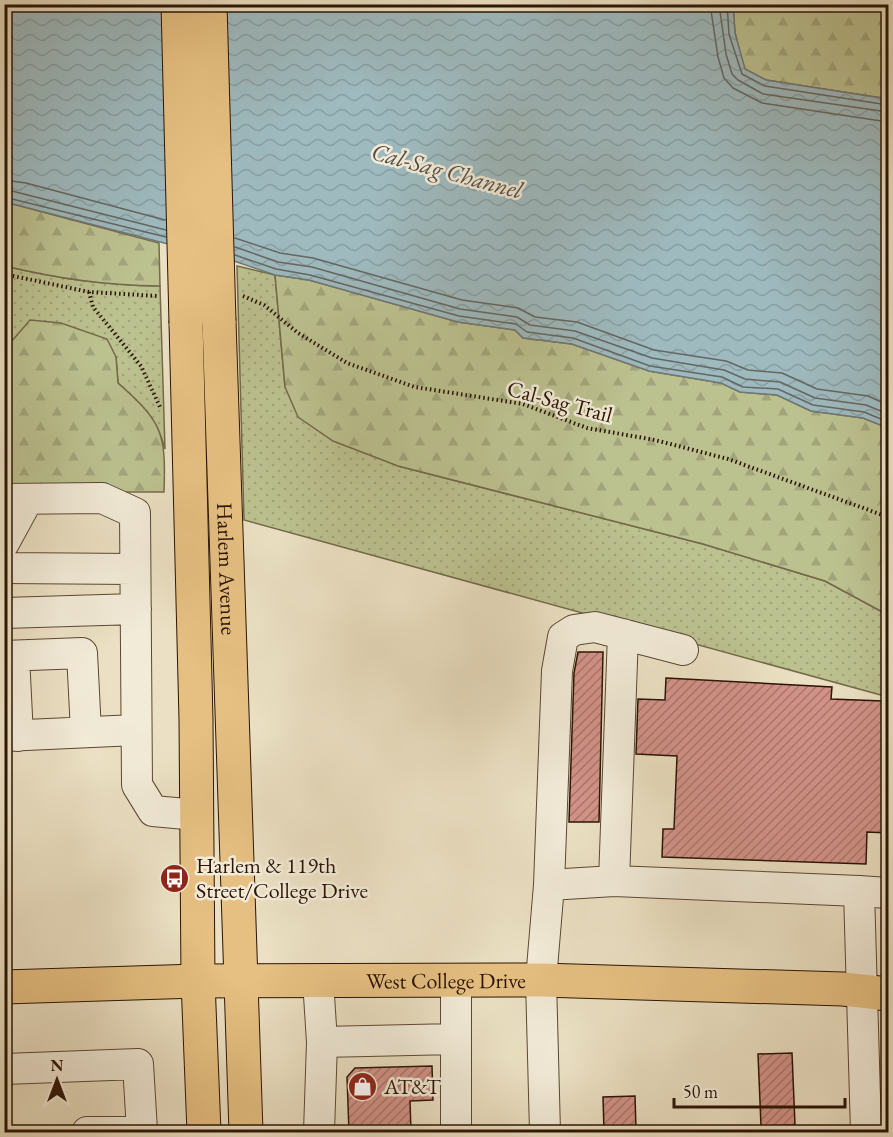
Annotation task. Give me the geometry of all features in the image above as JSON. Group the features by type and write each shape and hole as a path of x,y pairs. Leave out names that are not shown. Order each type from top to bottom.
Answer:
{"main road":[{"name":"Harlem Avenue","path":"178,4 197,815 198,981 204,1132"},
{"name":"Harlem Avenue","path":"210,4 228,308 246,1132"},
{"name":"West College Drive","path":"4,987 242,980 541,980 843,988 876,993"}],"street":[{"path":"4,543 13,503 102,498 135,513 137,785 153,812 197,815"},
{"path":"4,568 135,569"},
{"path":"4,613 136,609"},
{"path":"545,1132 541,980 549,885 560,644 563,637 585,627 623,634 683,650"},
{"path":"614,881 623,634"},
{"path":"86,732 82,653 9,656 11,736 136,730"},
{"path":"549,885 614,881 888,893"},
{"path":"859,891 876,993 866,1132"},
{"path":"318,980 322,1041 319,1132"},
{"path":"456,980 456,1132"},
{"path":"322,1041 456,1039"},
{"path":"4,1069 138,1064 142,1132 87,1132"}],"path":[{"path":"4,273 89,292 162,296"},
{"path":"89,292 93,308 141,366 164,416"},
{"name":"Cal-Sag Trail","path":"228,308 264,305 298,333 347,363 415,387 523,404 587,428 655,440 728,459 888,517"}],"green space":[{"path":"733,5 888,5 888,99 766,80 744,69 735,33"},
{"path":"5,202 159,243 160,286 82,280 5,266"},
{"path":"5,266 82,281 160,286 165,449 153,420 118,383 116,357 5,349"},
{"path":"237,266 275,275 285,387 398,466 703,544 825,581 888,615 888,697 244,520"},
{"path":"275,275 309,280 458,322 515,330 523,338 572,344 649,371 721,383 740,392 777,395 811,411 863,418 888,428 888,615 825,581 703,544 398,466 333,441 298,417 285,387"},
{"path":"30,320 61,323 107,339 116,357 118,383 144,409 159,430 164,456 164,492 5,492 5,349"}],"water":[{"name":"Cal-Sag Channel","path":"4,5 733,5 735,33 745,69 766,80 888,99 888,428 863,418 811,411 777,395 740,392 721,383 649,371 572,344 523,338 515,330 458,322 309,280 275,275 234,261 5,202"}],"building":[{"path":"578,652 603,652 599,822 569,822 574,673"},
{"path":"666,678 832,687 831,699 883,701 883,751 888,751 888,833 867,832 866,864 662,857 663,829 674,829 677,756 636,754 638,699 665,700"},
{"path":"792,1053 795,1125 761,1126 758,1054"},
{"path":"432,1066 433,1100 410,1101 411,1132 349,1132 347,1077 355,1068"},
{"path":"635,1096 636,1129 604,1131 603,1097"}],"place":[{"name":"Harlem & 119th Street/College Drive","path":"175,878"},
{"name":"AT&T","path":"363,1086"}]}
